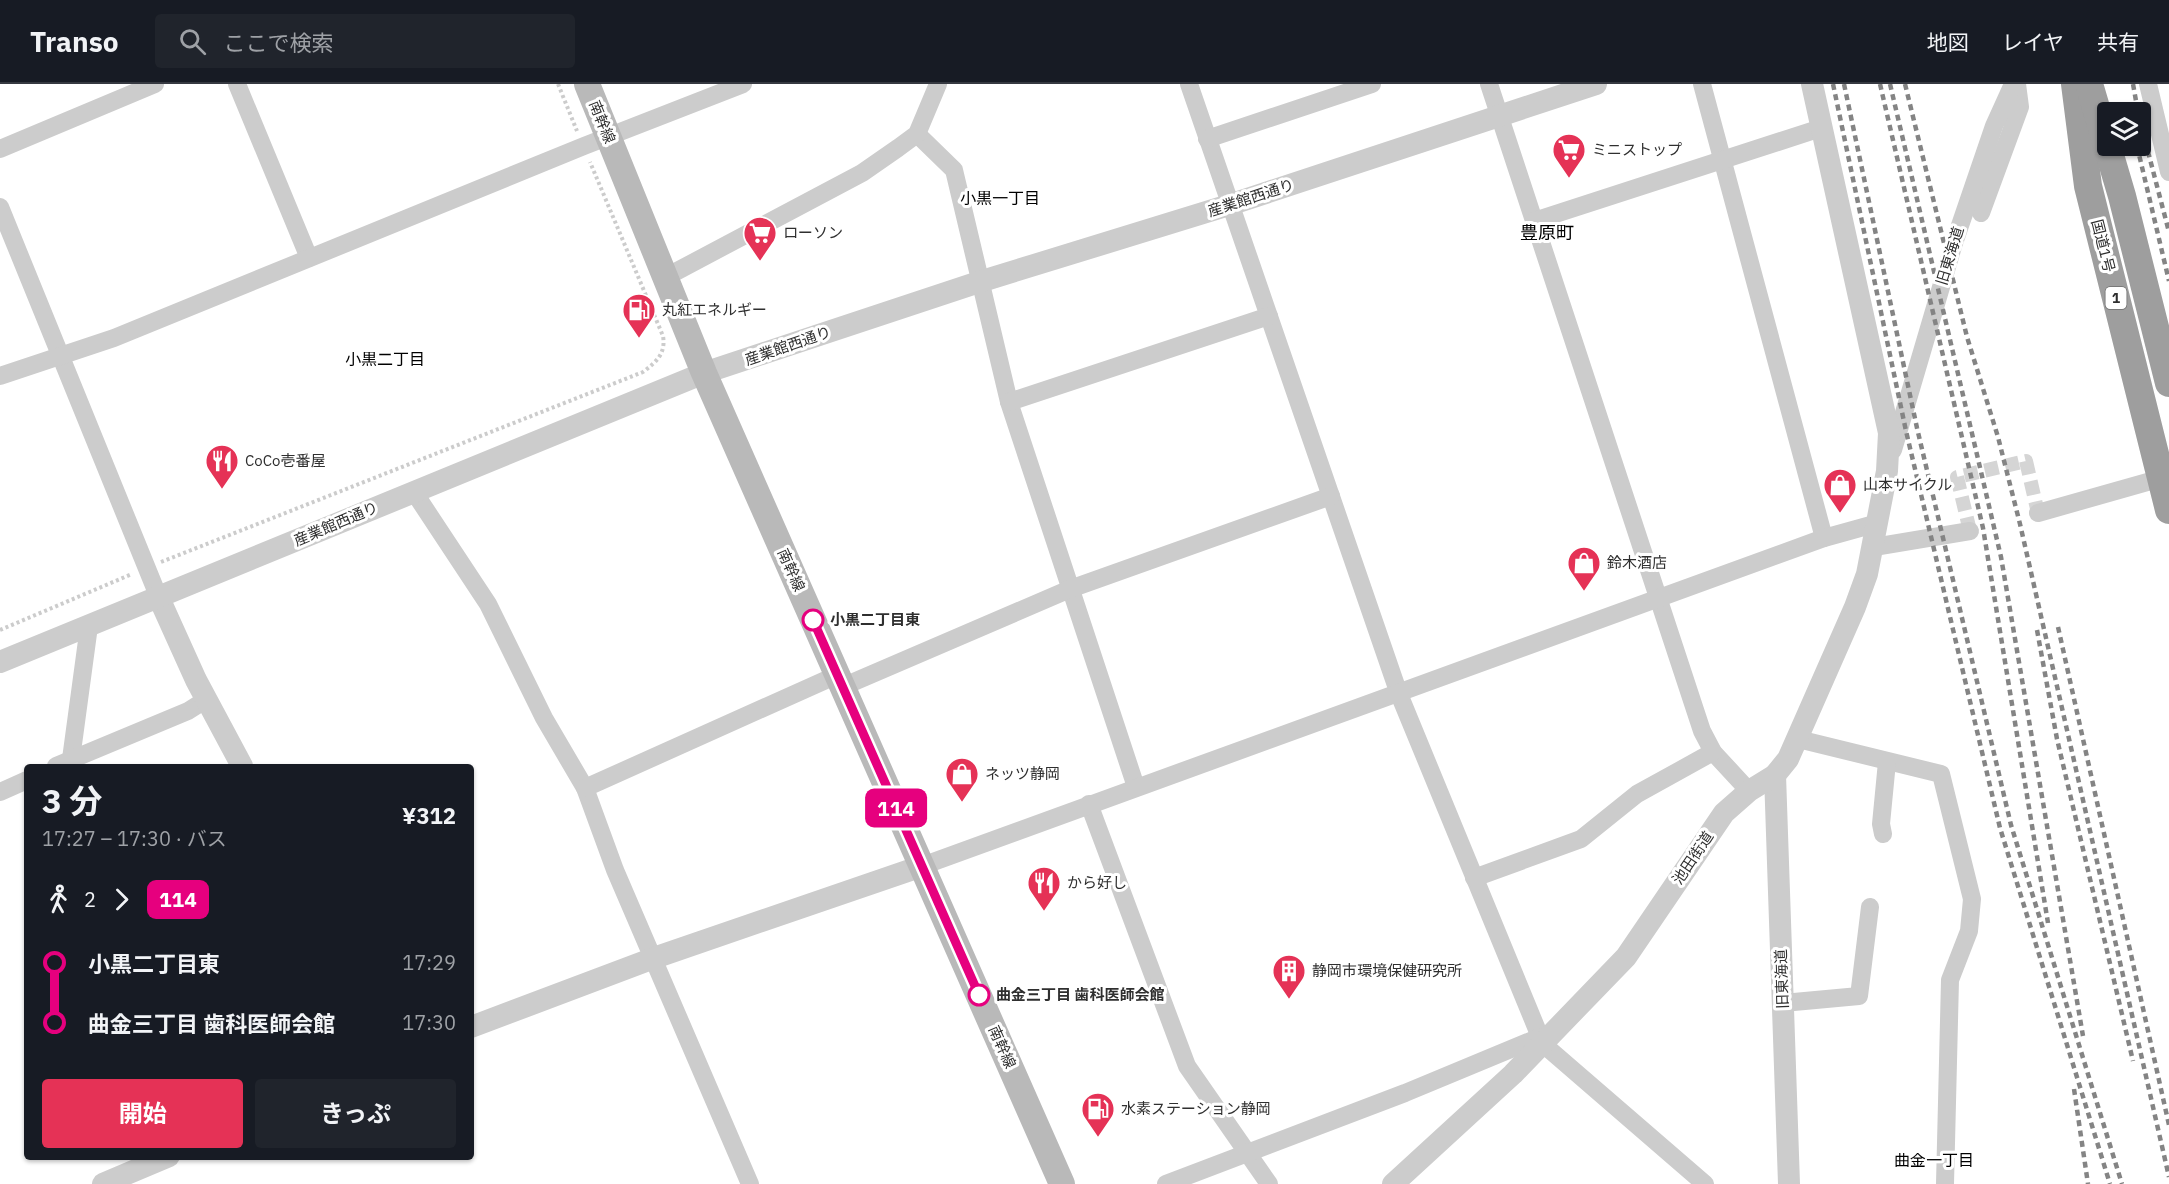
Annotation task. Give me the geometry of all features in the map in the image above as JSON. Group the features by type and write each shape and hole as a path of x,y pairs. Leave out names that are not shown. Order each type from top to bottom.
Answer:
{"highway":[{"name":"国道1号","path":"2075,84 2088,186 2165,477 2169,510"},
{"name":"国道1号","path":"2089,84 2122,196 2169,383"}],"main road":[{"name":"南幹線","path":"587,84 595,141 664,278 1062,1184"}],"street":[{"path":"0,149 155,84"},
{"path":"237,84 309,258"},
{"path":"0,376 114,338 595,141 743,84"},
{"path":"664,278 862,173 917,134 938,84"},
{"path":"1189,84 1399,694 1541,1041 1706,1184"},
{"path":"1207,139 1320,92 1372,84"},
{"path":"1489,84 1702,731 1713,752 1749,791"},
{"name":"産業館西通り","path":"0,663 704,373 979,282 1229,205 1596,84"},
{"path":"1702,84 1824,538"},
{"name":"池田街道","path":"1393,1184 1626,957 1724,813 1749,791 1775,775 1788,759 1856,607 1874,547 1887,471 1889,433 1812,84"},
{"name":"旧東海道","path":"1887,471 1954,243 1994,126 2013,84"},
{"path":"1981,213 2020,107 2017,84"},
{"path":"2148,84 2169,172"},
{"path":"1534,220 1821,128"},
{"path":"917,134 954,170 1009,402 1136,787"},
{"path":"0,207 159,598 241,764"},
{"path":"1009,402 1269,316"},
{"path":"2038,513 2165,477"},
{"path":"414,492 488,604 544,718 585,788 615,870 750,1184"},
{"path":"585,788 840,681 1070,589 1331,496"},
{"path":"474,1026 654,958 922,866 1824,538 1878,523"},
{"path":"1874,547 1971,531"},
{"path":"64,763 88,626"},
{"path":"64,763 188,711 207,699"},
{"path":"1798,739 1941,774 1972,899 1969,931 1950,980 1945,1184"},
{"path":"1474,878 1581,839 1637,794 1713,752"},
{"path":"1883,834 1881,824 1887,762"},
{"name":"旧東海道","path":"1775,775 1789,1184"},
{"path":"0,792 24,781"},
{"path":"1089,804 1187,1066 1269,1184"},
{"path":"1783,1003 1859,996 1870,907"},
{"path":"1166,1184 1541,1041"},
{"path":"103,1184 160,1160"}],"path":[{"path":"0,630 147,567 621,381 642,372 656,362 665,348 663,336 595,141 558,84"}],"tunnel":[{"path":"1970,531 1957,477 2026,461 2038,513"}],"railway":[{"path":"1833,84 1906,431 2000,828 2110,1184"},
{"path":"1844,84 1917,428 2011,825 2122,1184"},
{"path":"1880,84 1983,528 2048,923"},
{"path":"1890,84 2001,557 2083,1036"},
{"path":"1905,84 1967,337 1998,437 2020,524 2169,1177"},
{"path":"2133,84 2136,102"},
{"path":"2139,156 2169,281"},
{"path":"2149,156 2169,232"},
{"path":"2058,627 2169,1125"},
{"path":"2037,630 2057,739 2133,1061"},
{"path":"2074,1089 2088,1184"}],"bus line":[{"name":"114","path":"813,620 979,995"}],"place":[{"name":"ミニストップ","path":"1569,179"},
{"name":"ローソン","path":"760,262"},
{"name":"丸紅エネルギー","path":"639,339"},
{"name":"CoCo壱番屋","path":"222,490"},
{"name":"山本サイクル","path":"1840,514"},
{"name":"鈴木酒店","path":"1584,592"},
{"name":"小黒二丁目東","path":"813,620"},
{"name":"ネッツ静岡","path":"962,803"},
{"name":"から好し","path":"1044,912"},
{"name":"曲金三丁目 歯科医師会館","path":"979,995"},
{"name":"静岡市環境保健研究所","path":"1289,1000"},
{"name":"水素ステーション静岡","path":"1098,1138"}],"district":[{"name":"小黒一丁目","path":"1000,198"},
{"name":"豊原町","path":"1547,233"},
{"name":"小黒二丁目","path":"385,359"},
{"name":"曲金一丁目","path":"1934,1160"}]}
